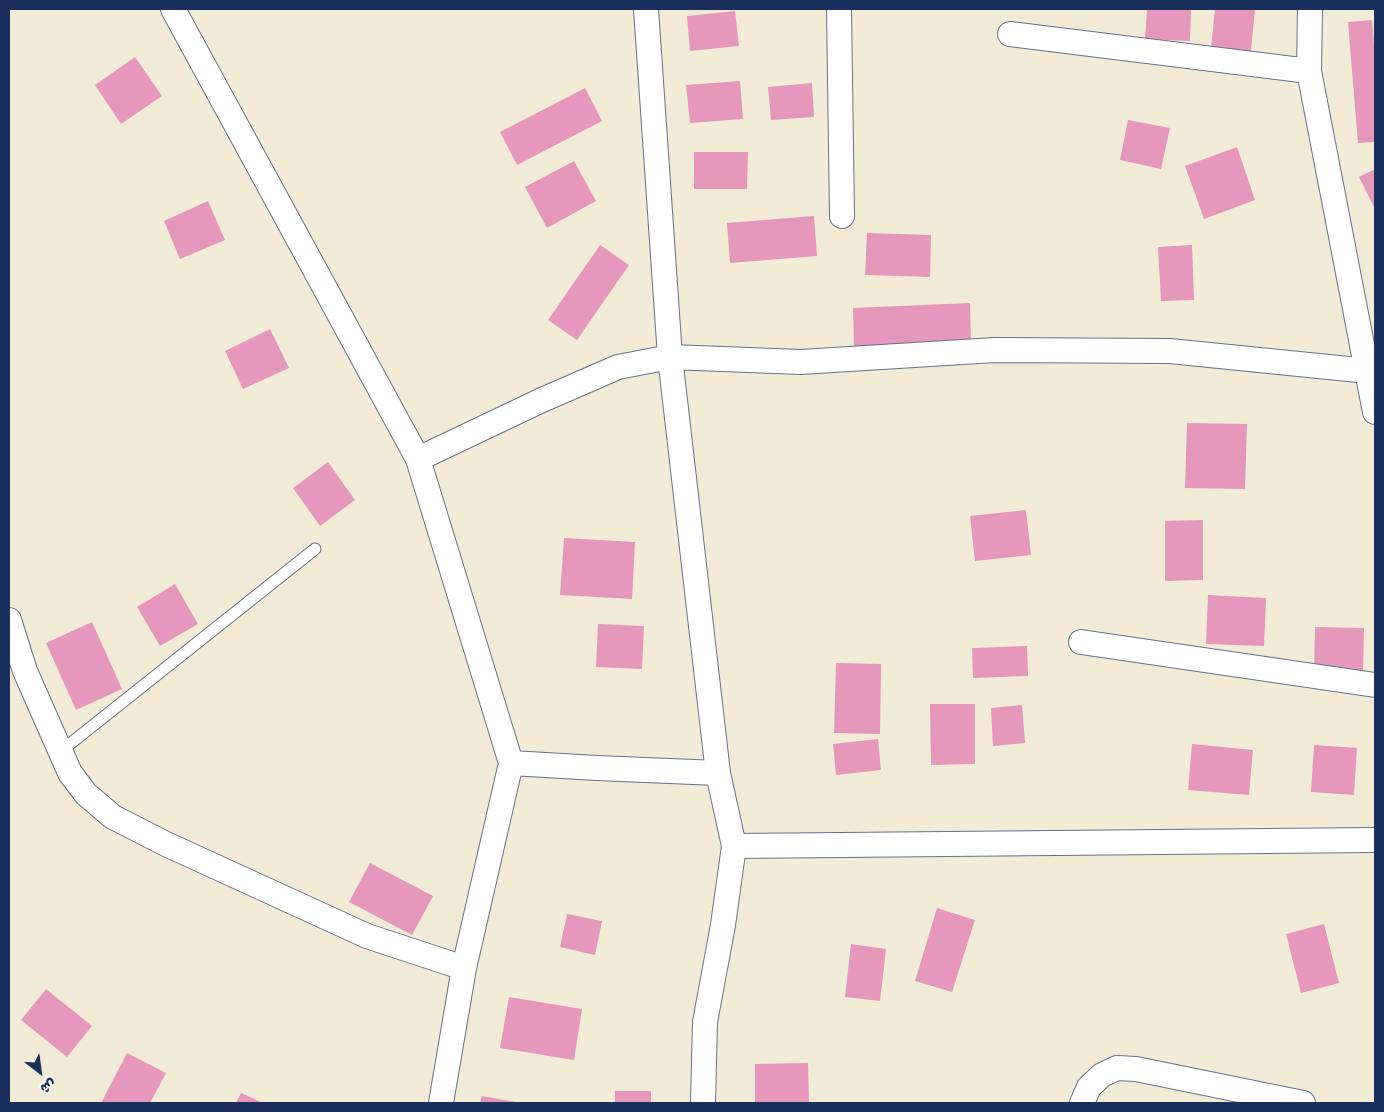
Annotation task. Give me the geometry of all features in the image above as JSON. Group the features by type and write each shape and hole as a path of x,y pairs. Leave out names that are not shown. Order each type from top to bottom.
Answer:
{"street":[{"path":"173,9 418,459 511,763 464,968 442,1103"},
{"path":"646,9 670,357 718,773 734,846 723,925 705,1022 703,1103"},
{"path":"839,9 842,216"},
{"path":"1310,9 1309,71 1372,371 1375,412"},
{"path":"1010,34 1309,71"},
{"path":"418,459 542,400 618,367 670,357 801,362 995,350 1170,352 1372,371"},
{"path":"9,620 25,671 70,773 86,794 113,817 166,844 367,936 464,968"},
{"path":"1081,642 1375,685"},
{"path":"511,763 718,773"},
{"path":"734,846 1375,840"},
{"path":"1082,1103 1090,1086 1102,1075 1117,1068 1136,1069 1303,1103"}],"lane":[{"path":"61,751 315,549"}],"building":[{"path":"1147,9 1191,9 1190,41 1145,39"},
{"path":"1215,9 1255,9 1250,61 1210,57"},
{"path":"735,11 739,46 690,51 687,16"},
{"path":"1372,20 1375,57 1375,142 1358,143 1348,22"},
{"path":"135,57 162,96 121,124 95,85"},
{"path":"740,81 743,119 690,123 686,85"},
{"path":"812,83 814,117 771,120 768,87"},
{"path":"585,88 602,121 517,165 500,132"},
{"path":"1128,120 1170,128 1161,169 1120,160"},
{"path":"1237,147 1255,200 1204,219 1185,166"},
{"path":"694,152 748,152 747,189 694,189"},
{"path":"574,161 596,201 547,228 525,187"},
{"path":"1375,169 1375,209 1359,177"},
{"path":"208,201 225,240 180,259 164,221"},
{"path":"814,216 817,256 730,263 727,223"},
{"path":"867,233 931,235 930,277 865,275"},
{"path":"600,245 629,265 577,340 548,320"},
{"path":"1192,245 1194,300 1161,301 1158,247"},
{"path":"970,303 971,342 854,347 853,308"},
{"path":"270,329 289,368 243,389 225,351"},
{"path":"1187,423 1247,424 1245,489 1185,488"},
{"path":"328,462 355,500 320,526 293,488"},
{"path":"1026,510 1031,555 975,561 970,516"},
{"path":"1203,520 1203,580 1165,581 1165,521"},
{"path":"564,538 635,542 632,599 560,595"},
{"path":"175,584 198,624 160,646 137,607"},
{"path":"1208,595 1266,598 1264,646 1206,644"},
{"path":"92,622 122,689 76,710 46,643"},
{"path":"598,624 644,626 642,669 596,667"},
{"path":"1315,627 1364,628 1363,673 1314,672"},
{"path":"1027,646 1028,676 973,678 972,648"},
{"path":"836,663 881,664 880,734 834,733"},
{"path":"930,704 975,704 975,764 931,765"},
{"path":"1022,705 1025,743 993,746 991,708"},
{"path":"878,739 881,770 836,775 833,744"},
{"path":"1192,744 1253,750 1249,795 1188,790"},
{"path":"1314,745 1357,748 1354,795 1311,792"},
{"path":"370,863 433,896 412,935 349,902"},
{"path":"937,908 975,920 952,992 915,981"},
{"path":"567,914 602,921 595,955 560,947"},
{"path":"1324,924 1339,983 1301,993 1286,934"},
{"path":"851,944 886,949 880,1001 845,997"},
{"path":"46,989 92,1026 67,1057 21,1020"},
{"path":"509,997 582,1009 574,1060 500,1048"},
{"path":"127,1053 166,1073 150,1103 101,1103"},
{"path":"808,1063 809,1103 755,1103 755,1064"},
{"path":"615,1091 651,1091 651,1103 615,1103"},
{"path":"241,1093 263,1103 236,1103"},
{"path":"482,1096 515,1102 480,1103"}]}
